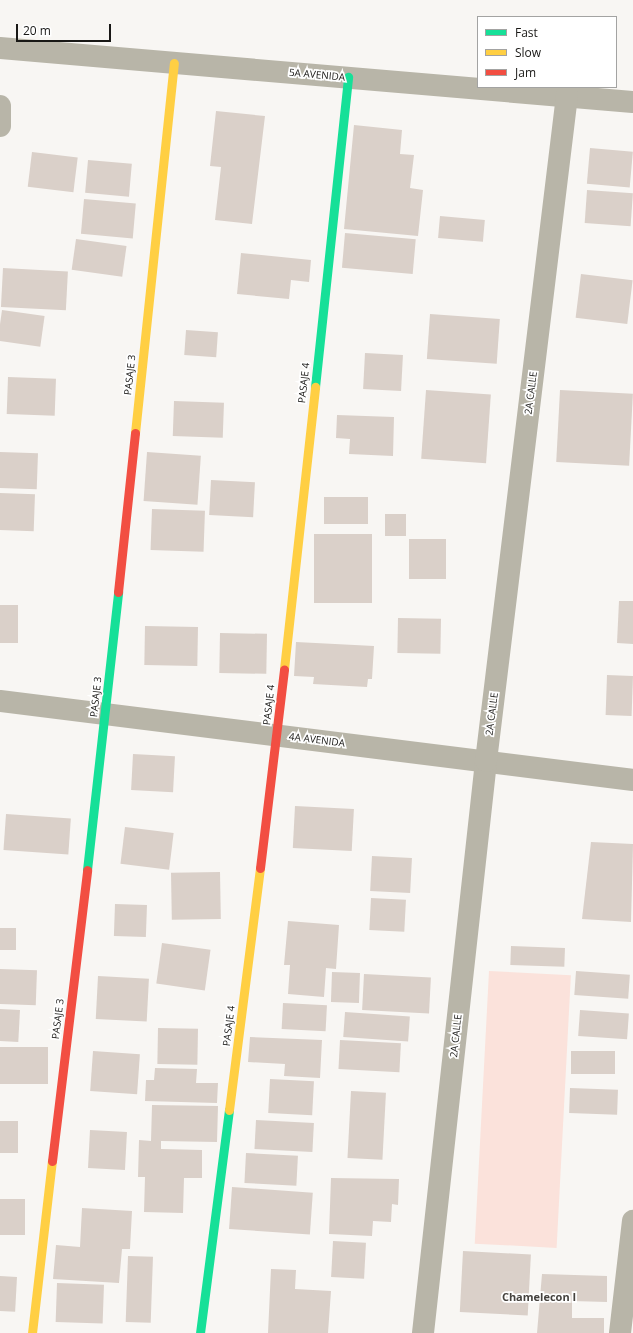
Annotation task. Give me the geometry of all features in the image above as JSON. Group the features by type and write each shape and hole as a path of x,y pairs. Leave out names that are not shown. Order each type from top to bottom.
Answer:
{"street":[{"name":"5A AVENIDA","path":"0,48 633,102"},
{"name":"PASAJE 3","path":"32,1333 105,714 174,62"},
{"name":"PASAJE 4","path":"200,1333 277,736 348,77"},
{"name":"2A CALLE","path":"423,1333 486,761 567,96"},
{"path":"0,106 0,126"},
{"name":"4A AVENIDA","path":"0,701 633,780"},
{"path":"620,1333 633,1221"}],"shaded area":[{"path":"489,971 571,975 557,1248 475,1244"}],"building":[{"path":"216,111 265,116 252,224 215,220 221,167 210,166"},
{"path":"354,125 402,130 400,154 414,155 410,188 423,190 418,236 344,229"},
{"path":"590,148 633,152 630,188 587,184"},
{"path":"32,152 78,158 73,192 28,187"},
{"path":"88,160 132,164 129,197 85,193"},
{"path":"587,190 633,193 631,226 585,223"},
{"path":"84,199 136,204 133,238 81,234"},
{"path":"440,216 485,220 483,242 438,238"},
{"path":"345,233 416,239 413,274 342,268"},
{"path":"76,239 127,246 122,277 72,270"},
{"path":"241,253 311,260 309,282 291,280 289,299 237,294"},
{"path":"3,268 68,271 66,310 1,307"},
{"path":"581,274 633,280 627,324 576,318"},
{"path":"2,310 45,316 40,347 0,341"},
{"path":"430,314 500,319 497,364 427,359"},
{"path":"186,330 218,332 216,357 184,355"},
{"path":"365,353 403,355 401,391 363,389"},
{"path":"8,377 56,379 55,416 7,414"},
{"path":"426,390 491,395 486,463 421,459"},
{"path":"560,390 633,394 629,466 556,462"},
{"path":"174,401 224,403 223,438 173,436"},
{"path":"337,415 394,417 393,456 349,454 350,439 336,438"},
{"path":"0,452 38,453 37,489 0,488"},
{"path":"147,452 201,456 197,505 144,501"},
{"path":"211,480 255,482 253,517 209,515"},
{"path":"0,493 35,494 34,531 0,530"},
{"path":"324,497 368,497 368,524 324,524"},
{"path":"152,509 205,511 204,552 151,550"},
{"path":"385,514 406,514 406,536 385,536"},
{"path":"314,534 372,534 372,603 314,603"},
{"path":"409,539 446,539 446,579 409,579"},
{"path":"619,601 633,601 633,644 617,643"},
{"path":"0,605 18,605 18,643 0,643"},
{"path":"398,618 441,619 440,654 397,653"},
{"path":"145,626 198,627 197,666 144,665"},
{"path":"220,633 267,634 266,674 219,673"},
{"path":"296,642 374,646 372,679 368,679 367,687 313,684 314,677 294,676"},
{"path":"607,675 633,676 632,716 606,715"},
{"path":"133,754 175,756 173,792 131,790"},
{"path":"295,806 354,809 352,851 293,848"},
{"path":"6,814 71,819 68,854 3,850"},
{"path":"125,827 174,833 169,870 120,864"},
{"path":"591,842 633,844 631,922 582,919"},
{"path":"372,856 412,858 410,893 370,891"},
{"path":"220,872 221,919 172,920 171,873"},
{"path":"371,898 406,900 404,932 369,930"},
{"path":"115,904 147,905 146,937 114,936"},
{"path":"288,921 339,925 336,969 326,968 324,997 288,994 290,965 284,965"},
{"path":"0,928 16,928 16,950 0,950"},
{"path":"162,943 211,950 205,990 156,984"},
{"path":"511,946 565,948 564,967 510,965"},
{"path":"0,969 37,970 36,1005 0,1004"},
{"path":"576,971 630,975 628,999 574,995"},
{"path":"332,972 360,973 359,1003 331,1002"},
{"path":"364,974 431,978 429,1013 362,1010"},
{"path":"98,976 149,979 147,1022 96,1019"},
{"path":"283,1003 327,1005 326,1031 282,1029"},
{"path":"0,1009 20,1010 18,1042 0,1041"},
{"path":"580,1010 629,1013 627,1039 578,1036"},
{"path":"345,1012 410,1017 408,1041 343,1037"},
{"path":"158,1028 198,1029 197,1065 157,1064"},
{"path":"250,1037 322,1040 320,1078 284,1076 285,1064 248,1062"},
{"path":"340,1040 401,1043 399,1072 338,1069"},
{"path":"0,1047 48,1047 48,1084 0,1084"},
{"path":"93,1051 140,1054 137,1094 90,1091"},
{"path":"571,1051 615,1051 615,1074 571,1074"},
{"path":"155,1068 197,1069 196,1083 218,1083 217,1103 145,1101 146,1080 154,1080"},
{"path":"270,1079 314,1081 312,1115 268,1113"},
{"path":"570,1088 618,1090 617,1115 569,1113"},
{"path":"351,1091 386,1093 382,1160 347,1158"},
{"path":"152,1105 218,1106 217,1142 161,1141 161,1149 202,1150 202,1178 184,1178 183,1213 144,1212 145,1177 138,1177 139,1140 151,1141"},
{"path":"256,1120 314,1123 312,1152 254,1149"},
{"path":"0,1121 18,1121 18,1153 0,1153"},
{"path":"90,1130 127,1132 125,1170 88,1168"},
{"path":"246,1153 298,1156 296,1186 244,1183"},
{"path":"331,1178 399,1179 398,1205 392,1204 391,1222 373,1221 372,1236 329,1234"},
{"path":"232,1187 313,1193 310,1235 229,1229"},
{"path":"0,1199 25,1199 25,1235 0,1235"},
{"path":"82,1208 132,1211 130,1249 122,1249 119,1283 53,1279 56,1245 80,1247"},
{"path":"333,1241 366,1243 364,1279 331,1277"},
{"path":"463,1251 531,1255 528,1315 460,1312"},
{"path":"128,1256 153,1257 151,1323 126,1322"},
{"path":"271,1269 296,1270 295,1289 331,1291 328,1333 268,1333"},
{"path":"542,1274 607,1276 607,1302 572,1301 572,1318 604,1318 604,1333 537,1333"},
{"path":"0,1276 17,1277 15,1312 0,1311"},
{"path":"57,1283 104,1285 103,1324 56,1322"}],"traffic: fast":[{"path":"315,387 348,77"},
{"path":"87,870 118,592"},
{"path":"200,1333 229,1110"}],"traffic: slow":[{"path":"135,433 174,63"},
{"path":"284,669 315,387"},
{"path":"229,1110 260,868"},
{"path":"32,1333 52,1161"}],"traffic: jam":[{"path":"118,592 135,433"},
{"path":"260,868 284,669"},
{"path":"52,1161 87,870"}],"district":[{"name":"Chamelecon I","path":"539,1297"}]}
